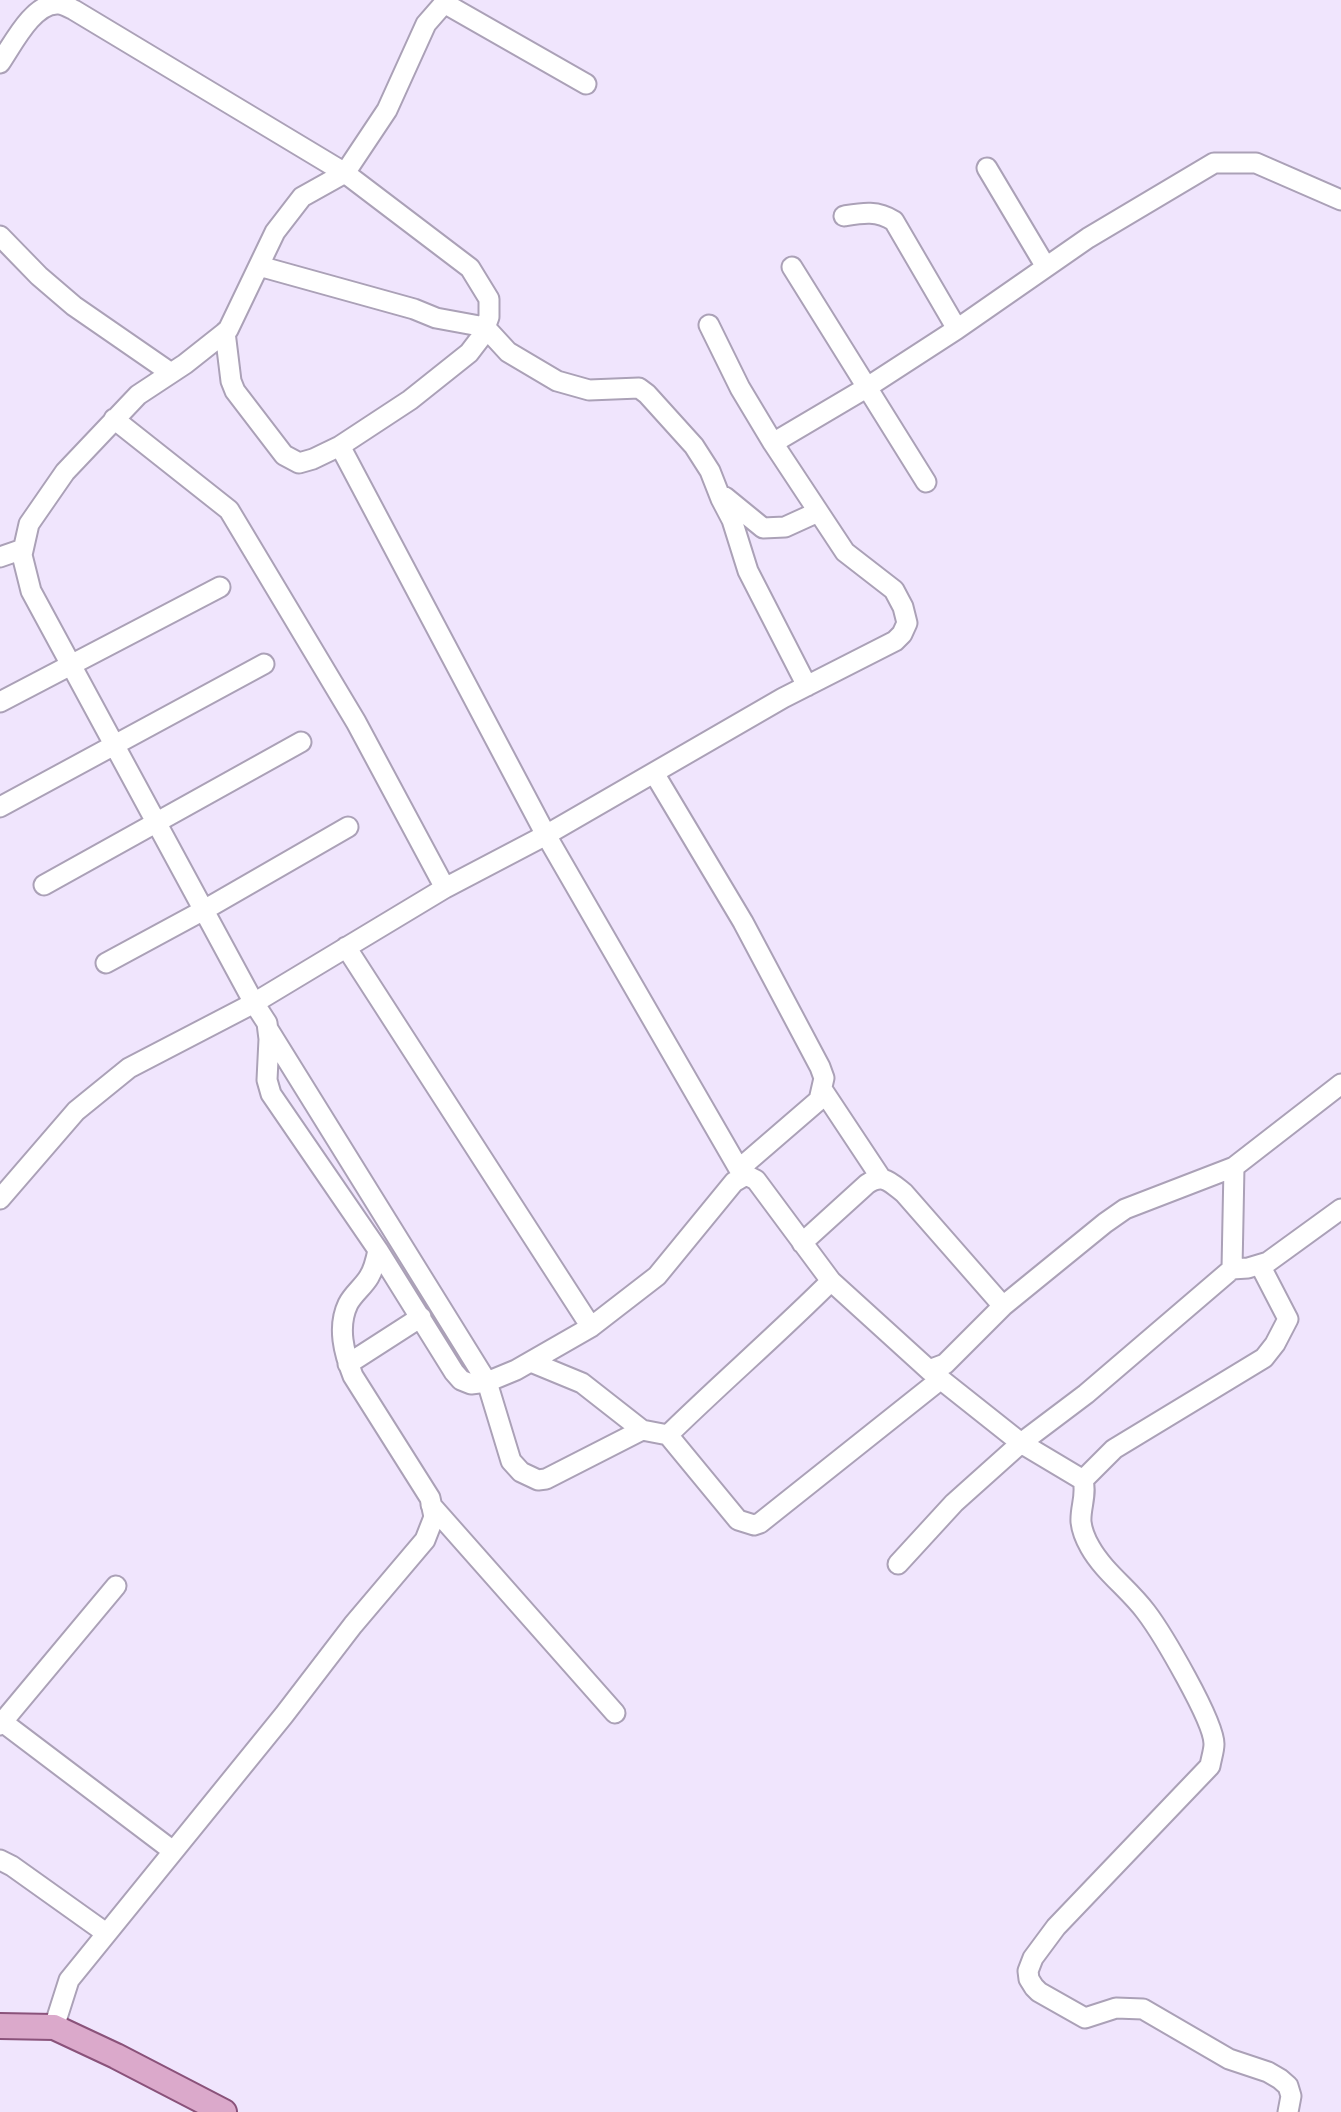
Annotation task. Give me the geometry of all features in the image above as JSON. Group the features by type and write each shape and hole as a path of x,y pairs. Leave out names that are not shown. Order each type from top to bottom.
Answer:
{"main road":[{"path":"0,2026 54,2027 224,2112"}],"street":[{"path":"586,84 445,2 426,24 387,110 345,173 302,197 275,232 228,330 138,395 65,472 29,523 22,555 31,592 267,1023 267,1080 271,1094 378,1250 454,1372 461,1380 471,1384 487,1382 531,1362 591,1327 657,1276 741,1172 819,1100 824,1079 814,1055 744,922 654,772"},
{"path":"0,63 33,16 43,8 60,4 74,10 345,173 470,268 489,299 489,317 482,336 469,353 410,400 340,446 299,463 284,455 235,391 231,381 225,332"},
{"path":"773,443 866,388 957,329 1088,238 1214,163 1256,163 1341,200"},
{"path":"987,168 1046,267"},
{"path":"844,216 875,213 894,221 957,329"},
{"path":"0,236 39,276 74,306 172,373"},
{"path":"259,266 414,309 436,318 485,327 508,352 557,380 589,390 639,388 647,394 694,446 710,471 732,520 748,570 807,686"},
{"path":"792,267 926,482"},
{"path":"0,1199 76,1111 129,1068 254,1003 445,888 546,835 807,686 895,641 902,634 907,623 904,607 894,590 845,552 740,388 709,325"},
{"path":"114,419 229,510 356,722 445,888"},
{"path":"340,446 546,835 741,1172 756,1180 831,1281 935,1374 1021,1443 1083,1480 1086,1489 1081,1521 1091,1550 1146,1611 1191,1687 1211,1728 1214,1744 1210,1766 1056,1927 1033,1958 1028,1971 1029,1979 1039,1993 1085,2018 1116,2008 1143,2010 1229,2059 1280,2078 1288,2086 1291,2096 1288,2112"},
{"path":"718,492 763,528 785,527 818,512"},
{"path":"0,557 23,549"},
{"path":"0,702 220,587"},
{"path":"0,807 264,664"},
{"path":"44,884 301,742"},
{"path":"106,962 204,910 348,827"},
{"path":"346,947 591,1327"},
{"path":"268,1029 487,1382 511,1461 521,1472 538,1480 546,1479 642,1430"},
{"path":"531,1362 582,1383 642,1430 667,1435 738,1520 754,1525 760,1523 935,1374 1003,1306 1105,1223 1125,1209 1234,1167 1341,1084"},
{"path":"822,1089 881,1178 904,1193 1003,1306"},
{"path":"1232,1269 1234,1167"},
{"path":"802,1243 867,1184 881,1178"},
{"path":"898,1564 954,1503 1021,1443 1086,1394 1232,1269 1268,1262 1341,1209"},
{"path":"54,2027 69,1980 284,1715 353,1625 425,1540 434,1517 430,1497 353,1376 342,1336 343,1320 349,1303 370,1276 378,1250"},
{"path":"1083,1480 1114,1449 1264,1358 1288,1319 1260,1265"},
{"path":"667,1435 724,1380 778,1334 831,1281"},
{"path":"348,1364 421,1317"},
{"path":"431,1505 615,1713"},
{"path":"116,1586 1,1722 173,1851"},
{"path":"0,1860 107,1933"}]}
